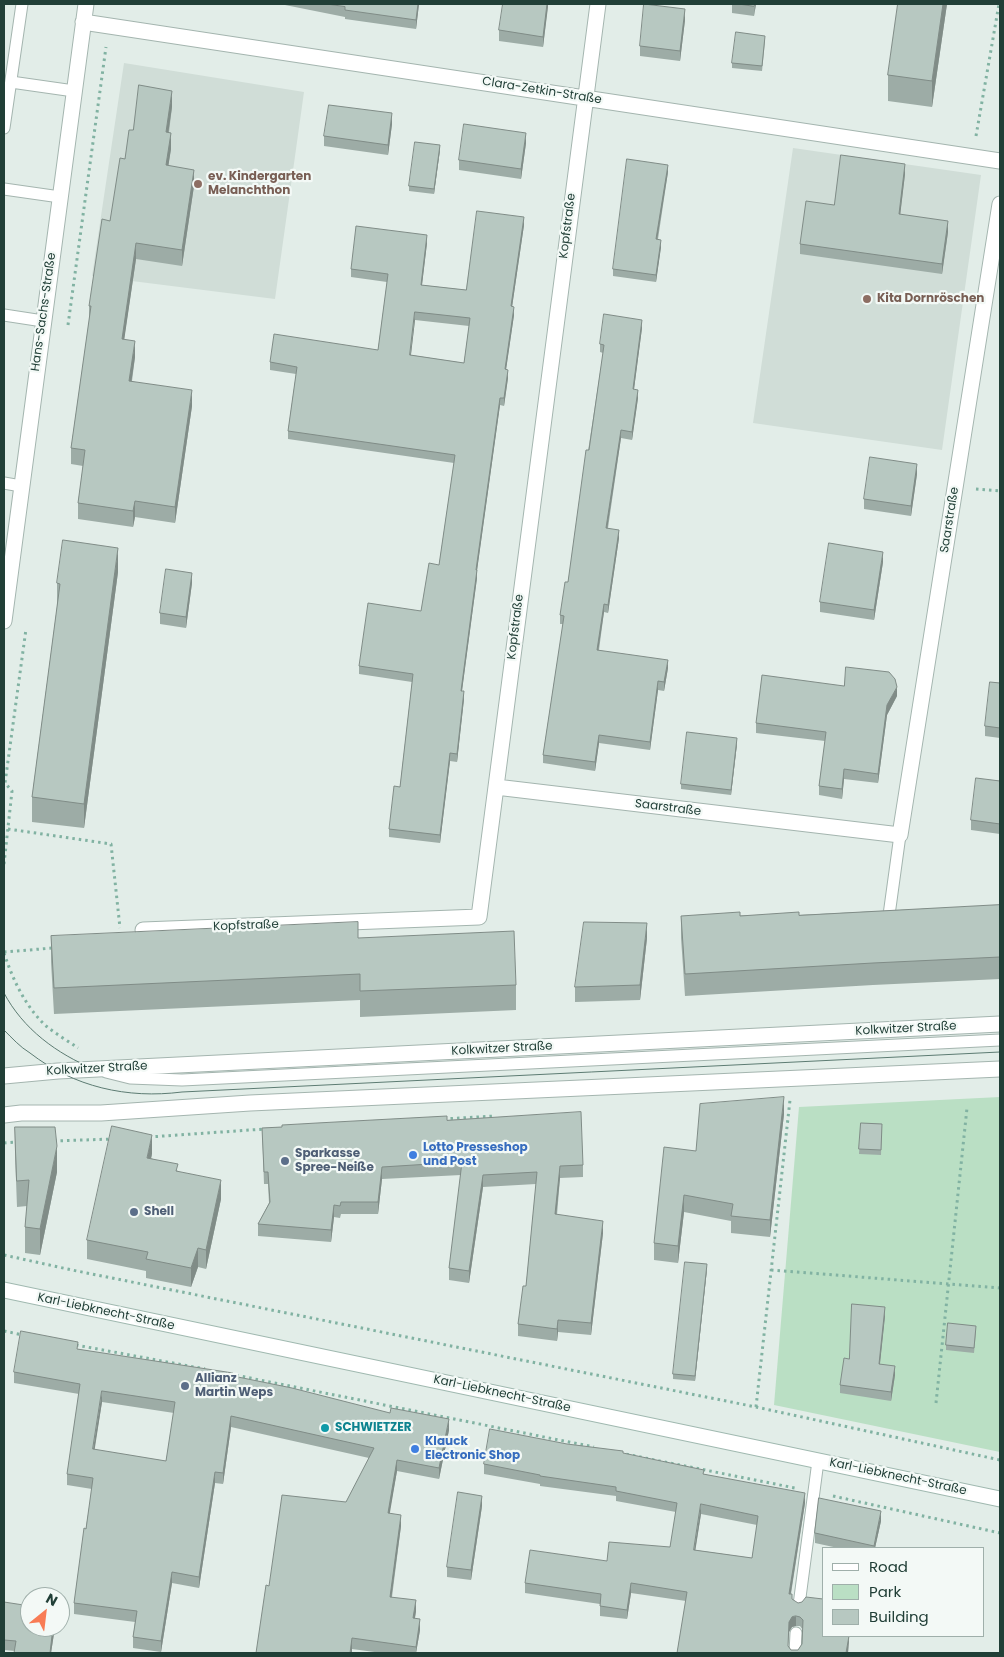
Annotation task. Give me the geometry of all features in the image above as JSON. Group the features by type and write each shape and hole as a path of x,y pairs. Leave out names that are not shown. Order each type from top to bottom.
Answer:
{"street":[{"name":"Hans-Sachs-Straße","path":"4,620 86,4"},
{"name":"Kopfstraße","path":"143,930 479,917 584,98 598,4"},
{"name":"Clara-Zetkin-Straße","path":"83,22 1000,161"},
{"name":"Saarstraße","path":"496,787 900,835 1000,204"},
{"name":"Kolkwitzer Straße","path":"4,1076 94,1069 1000,1024"},
{"path":"4,1115 21,1113 101,1113 250,1103 1000,1069"},
{"name":"Karl-Liebknecht-Straße","path":"4,1290 1000,1499"}],"lane":[{"path":"4,128 22,4"},
{"path":"11,82 74,91"},
{"path":"4,189 60,197"},
{"path":"4,315 43,321"},
{"path":"4,483 22,486"},
{"name":"Saarstraße","path":"889,915 900,835"},
{"path":"94,1069 130,1078 182,1080 1000,1040"},
{"path":"799,1605 818,1460"},
{"path":"795,1653 796,1633"}],"path":[{"path":"973,158 998,4"},
{"path":"68,328 110,26"},
{"path":"4,864 12,791 5,782 27,624"},
{"path":"8,829 111,844 121,943 143,930"},
{"path":"62,948 4,953 12,978 26,1002 46,1026 79,1048"},
{"path":"756,1407 790,1100"},
{"path":"936,1403 967,1108"},
{"path":"4,1255 756,1407 1000,1460"},
{"path":"771,1270 1000,1288"},
{"path":"4,1331 32,1337"},
{"path":"70,1344 206,1369"},
{"path":"225,1372 602,1449"},
{"path":"612,1451 814,1492 1000,1533"}],"shaded area":[{"name":"ev. Kindergarten Melanchthon","path":"124,63 304,92 275,299 92,276"},
{"name":"Kita Dornröschen","path":"793,148 981,175 942,450 753,423"}],"green space":[{"path":"1000,1097 1000,1452 774,1405 799,1107"}],"building":[{"path":"327,4 418,4 416,20 345,10 345,7"},
{"path":"503,4 547,4 543,37 499,30"},
{"path":"644,4 685,9 680,51 640,46"},
{"path":"739,4 755,4 754,6"},
{"path":"898,4 943,4 932,81 888,75"},
{"path":"736,32 765,36 762,66 732,63"},
{"path":"139,85 172,91 166,132 171,133 166,165 194,170 182,250 136,243 122,339 135,341 129,381 192,390 175,507 135,501 133,511 78,503 85,450 71,448 102,219 110,221 120,158 125,159 129,130 133,130"},
{"path":"329,105 392,113 388,145 324,136"},
{"path":"464,124 526,133 521,169 459,160"},
{"path":"415,142 440,145 434,189 409,186"},
{"path":"841,155 905,164 899,214 948,221 942,264 800,244 806,201 834,205"},
{"path":"627,159 668,165 656,239 661,240 656,275 613,269"},
{"path":"477,211 524,217 511,306 514,307 505,369 508,370 504,398 500,398 476,570 461,691 464,691 457,754 450,753 440,835 389,829 394,786 400,787 413,674 359,666 368,603 421,611 429,563 439,565 455,455 288,431 297,367 270,362 274,334 378,350 388,274 351,269 356,226 427,235 421,285 466,290","holes":["415,312 470,318 464,363 410,355"]},
{"path":"604,314 642,320 633,389 638,390 632,432 621,430 606,528 619,530 608,605 604,604 597,650 668,660 664,682 658,681 650,742 599,735 595,762 543,755 564,616 560,615 565,582 568,582 586,450 589,450 604,345 600,344"},
{"path":"870,457 917,464 911,506 864,499"},
{"path":"63,540 118,548 84,804 32,797 60,584 57,583"},
{"path":"829,543 883,552 874,610 820,602"},
{"path":"166,569 192,573 186,617 160,613"},
{"path":"846,667 889,672 895,679 897,687 887,705 878,774 844,769 842,789 819,786 826,732 756,723 762,675 844,686"},
{"path":"990,682 1000,683 1000,728 985,726"},
{"path":"687,732 737,738 731,790 681,784"},
{"path":"976,778 1000,781 1000,824 971,820"},
{"path":"1000,905 1000,957 685,974 681,916 740,912 740,916 799,912 799,915"},
{"path":"358,922 358,938 514,931 516,985 360,991 360,974 54,988 51,936"},
{"path":"584,922 647,923 640,985 575,987"},
{"path":"784,1097 770,1220 731,1216 733,1204 684,1195 678,1246 654,1243 664,1147 696,1151 700,1104"},
{"path":"581,1112 583,1165 560,1166 555,1214 603,1221 591,1323 558,1320 557,1329 518,1324 523,1286 526,1286 537,1172 483,1175 469,1271 449,1268 462,1162 382,1167 378,1202 341,1202 340,1206 334,1205 331,1230 258,1224 270,1202 268,1172 264,1172 262,1128 282,1127 282,1125 447,1116 447,1120"},
{"path":"861,1123 882,1124 881,1150 859,1149"},
{"path":"112,1126 152,1135 147,1158 178,1164 176,1171 221,1180 206,1250 198,1248 191,1268 146,1259 148,1252 87,1240"},
{"path":"15,1127 55,1127 57,1146 40,1229 25,1227 29,1180 17,1181"},
{"path":"685,1262 707,1264 695,1376 673,1374"},
{"path":"852,1304 885,1307 879,1364 895,1366 891,1392 840,1385 844,1358 849,1359"},
{"path":"948,1323 976,1326 974,1348 946,1345"},
{"path":"21,1331 78,1342 77,1349 233,1373 233,1376 292,1388 390,1413 391,1408 449,1419 439,1468 397,1460 388,1513 401,1515 390,1597 416,1600 413,1618 420,1619 416,1647 352,1638 350,1653 256,1653 266,1585 269,1586 282,1495 346,1502 374,1448 231,1416 223,1473 215,1472 199,1577 172,1572 161,1641 133,1637 137,1611 74,1603 93,1478 67,1474 80,1384 14,1372","holes":["102,1391 175,1402 166,1461 93,1449"]},
{"path":"490,1429 567,1444 623,1451 623,1453 704,1470 703,1474 805,1493 789,1594 792,1594 792,1599 798,1603 802,1602 806,1597 822,1599 822,1637 849,1637 846,1653 677,1653 687,1592 631,1583 627,1610 600,1606 601,1594 525,1583 530,1550 607,1561 609,1542 670,1547 677,1503 616,1491 616,1487 484,1464","holes":["701,1504 758,1516 752,1558 694,1550","792,1617 800,1617 803,1620 802,1644 798,1650 791,1650 788,1646 789,1622"]},
{"path":"458,1492 482,1496 471,1570 447,1567"},
{"path":"819,1498 881,1511 874,1546 815,1533"},
{"path":"4,1602 20,1604 20,1637 52,1637 50,1653 14,1653 16,1641 4,1640"}],"tram line":[{"path":"4,993 21,1018 42,1039 67,1056 94,1069"},
{"path":"4,1030 26,1051 65,1074 102,1088 141,1094 1000,1052"}],"place":[{"name":"ev. Kindergarten Melanchthon","path":"198,184"},
{"name":"Kita Dornröschen","path":"867,299"},
{"name":"Lotto Presseshop und Post","path":"413,1155"},
{"name":"Sparkasse Spree-Neiße","path":"285,1161"},
{"name":"Shell","path":"134,1212"},
{"name":"Allianz Martin Weps","path":"185,1386"},
{"name":"SCHWIETZER","path":"325,1428"},
{"name":"Klauck Electronic Shop","path":"415,1449"}]}
